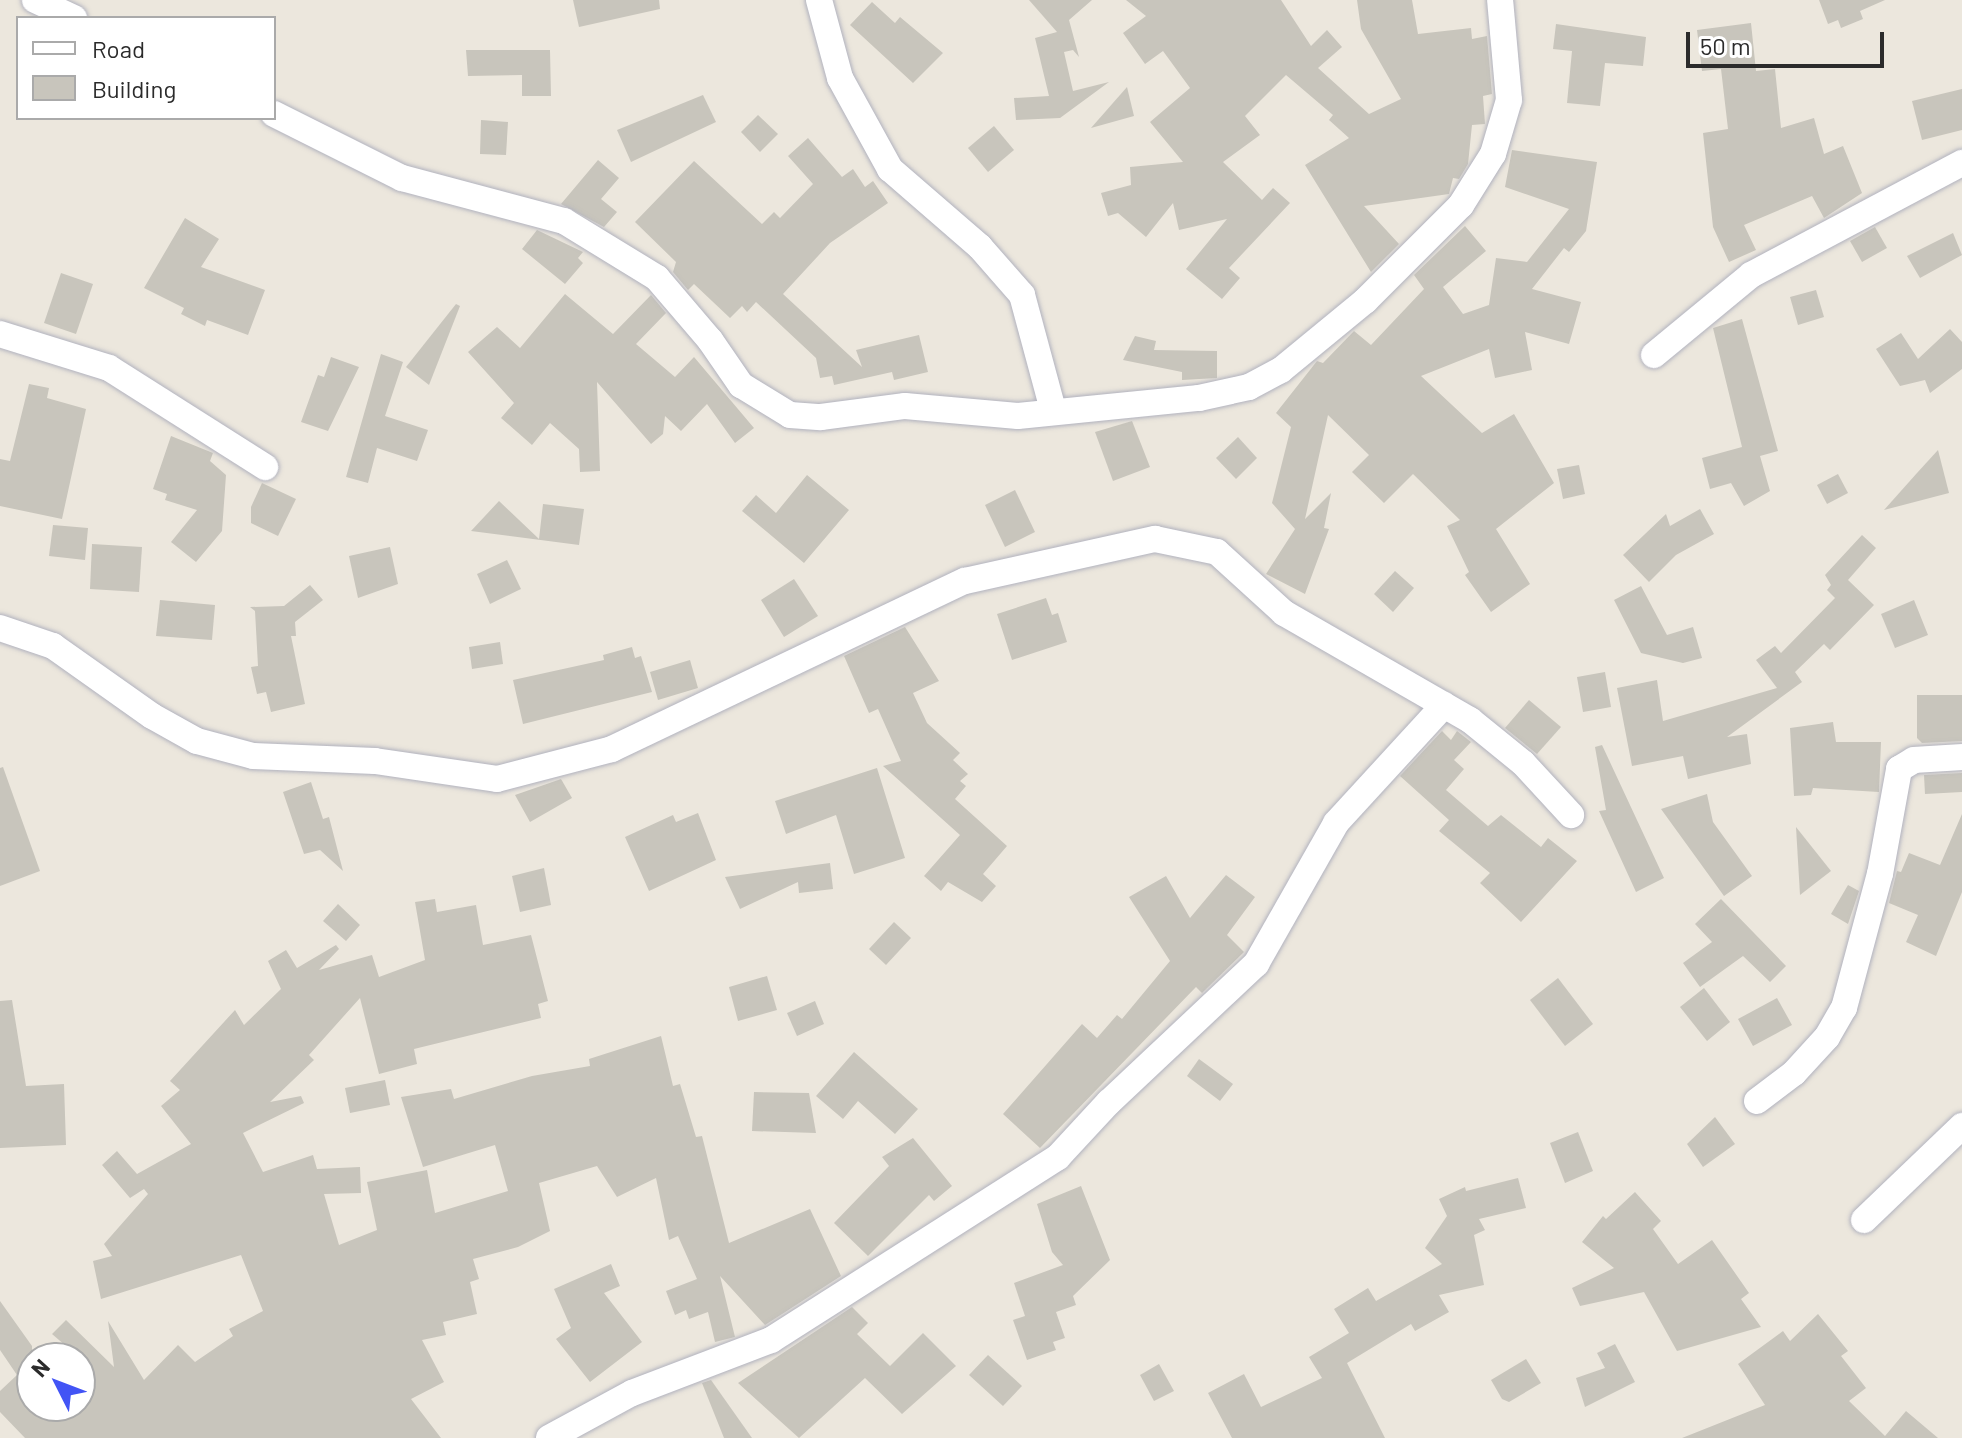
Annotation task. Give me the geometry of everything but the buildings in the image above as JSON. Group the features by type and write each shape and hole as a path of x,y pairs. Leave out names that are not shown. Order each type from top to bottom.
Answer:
{"street":[{"path":"35,0 70,16"},
{"path":"819,0 840,78 890,169 980,247 1022,295 1053,410"},
{"path":"276,115 402,178 564,221 657,278 710,340 741,385 790,415 821,417 905,406 974,415 1199,398 1249,387 1281,370 1365,301 1461,205 1493,154 1509,100 1500,0"},
{"path":"1654,355 1751,275 1962,163"},
{"path":"0,334 109,368 265,467"},
{"path":"0,628 53,646 152,716 197,741 253,756 375,761 497,779 612,749 965,581 1155,539 1217,552 1284,613 1444,705 1523,763 1571,815"},
{"path":"549,1438 632,1393 771,1340 1058,1157 1109,1102 1256,964 1336,823 1444,705"},
{"path":"1757,1101 1794,1073 1827,1037 1844,1008 1880,874 1899,769 1914,760 1962,757"},
{"path":"1864,1220 1962,1126"}]}
